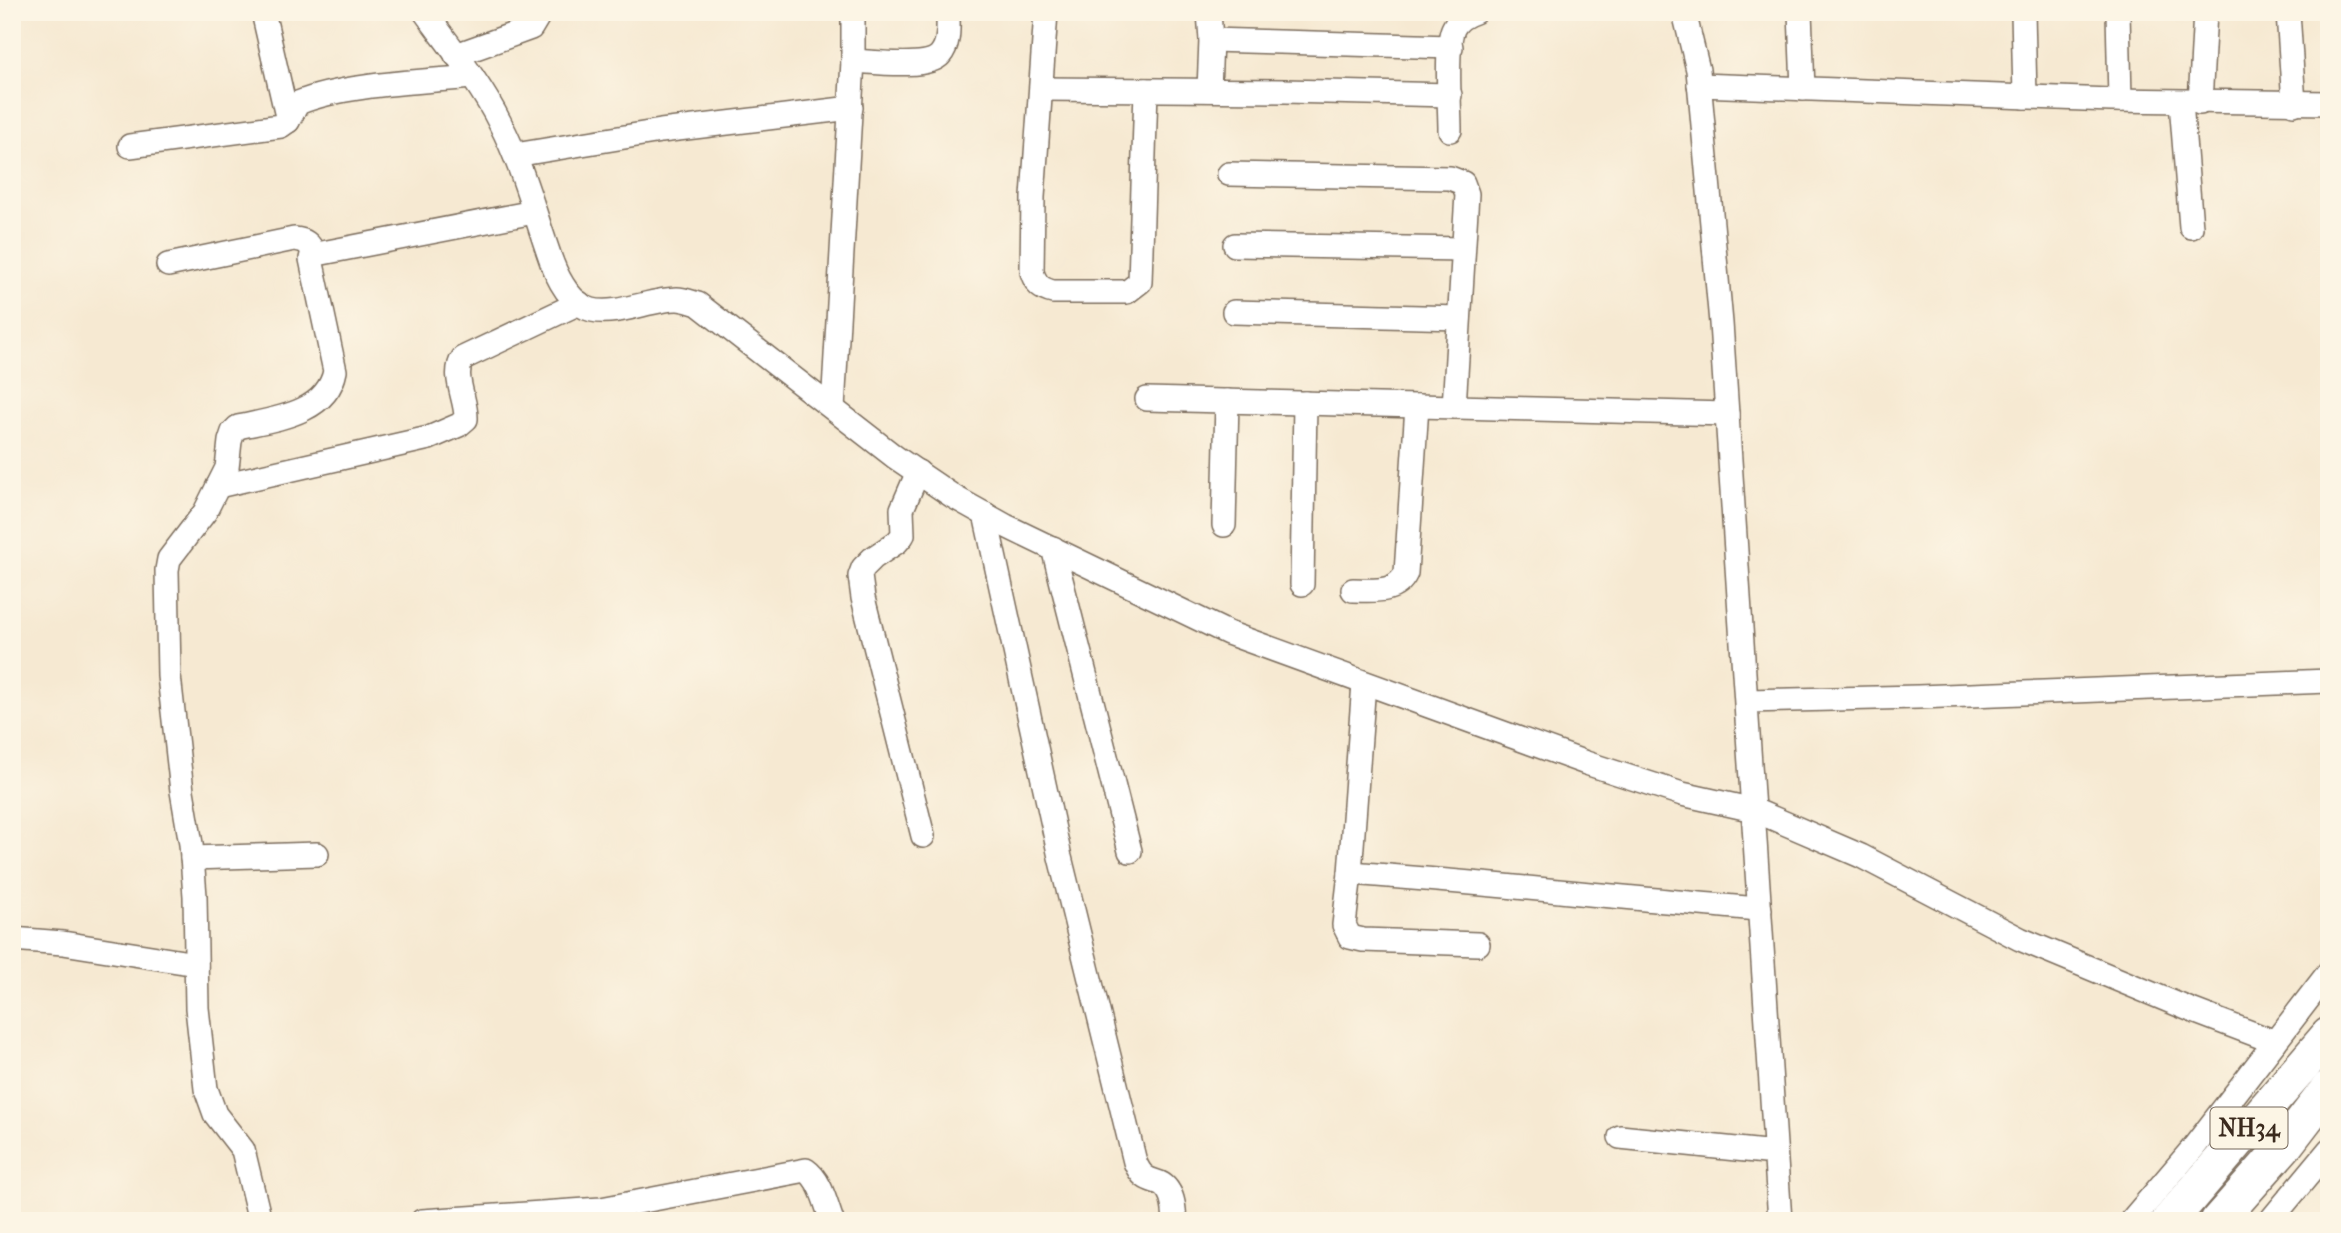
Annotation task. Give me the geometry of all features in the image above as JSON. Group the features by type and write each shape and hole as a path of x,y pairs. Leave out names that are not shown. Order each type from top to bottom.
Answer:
{"highway":[{"name":"NH34","path":"2169,1221 2329,1035"},
{"name":"NH34","path":"2218,1221 2286,1144 2329,1088"}],"street":[{"path":"263,12 288,121"},
{"path":"425,12 472,77 500,122 515,155 557,275 570,295 579,303 592,310 607,311 678,299 698,304 954,497 1052,548 1228,633 1586,763 1682,794 1754,810 1861,856 2020,939 2275,1042"},
{"path":"456,55 531,28 537,18 535,12"},
{"path":"833,408 851,108 853,12"},
{"path":"853,61 929,63 940,55 948,37 948,12"},
{"path":"1046,12 1033,197 1032,272 1035,282 1043,289 1053,292 1127,292 1140,282 1146,90"},
{"path":"1209,12 1212,40 1209,90"},
{"path":"1450,130 1452,30 1459,20 1475,12"},
{"path":"1684,12 1699,85 1721,323 1780,1221"},
{"path":"1800,12 1803,89"},
{"path":"2023,12 2025,97"},
{"path":"2118,12 2120,100"},
{"path":"2191,227 2191,102 2205,12"},
{"path":"2288,12 2294,104"},
{"path":"1212,40 1451,47"},
{"path":"130,146 281,126 288,121 298,103 310,98 364,88 472,77"},
{"path":"1699,85 2120,100 2329,103"},
{"path":"1042,89 1450,95"},
{"path":"515,155 661,131 851,108"},
{"path":"1229,174 1450,178 1463,183 1467,194 1454,407"},
{"path":"260,1221 243,1150 215,1114 206,1089 197,1009 191,858 169,676 169,559 205,512 227,468 233,432 238,427 309,407 325,394 332,383 335,371 311,259 314,254 534,212"},
{"path":"168,265 294,239 305,241 314,254"},
{"path":"1235,245 1463,249"},
{"path":"218,485 429,438 459,425 466,419 467,409 458,375 458,365 463,358 579,303"},
{"path":"1234,312 1459,318"},
{"path":"1147,399 1727,414"},
{"path":"1224,525 1227,401"},
{"path":"1302,584 1305,403"},
{"path":"1353,590 1394,588 1402,582 1406,573 1417,406"},
{"path":"918,472 902,509 902,535 897,542 873,558 863,568 860,576 863,598 923,836"},
{"path":"985,514 1060,857 1135,1162 1145,1179 1162,1184 1168,1190 1175,1221"},
{"path":"1052,548 1130,851"},
{"path":"1746,701 2329,681"},
{"path":"1364,683 1345,925 1350,937 1363,940 1478,943"},
{"path":"191,858 317,854"},
{"path":"1350,873 1481,882 1617,898 1760,909"},
{"path":"12,939 88,946 196,964"},
{"path":"2131,1221 2193,1147 2329,972"},
{"path":"1620,1137 1775,1153"},
{"path":"2270,1221 2329,1150"},
{"path":"422,1221 601,1209 806,1170 812,1174 832,1221"}]}
